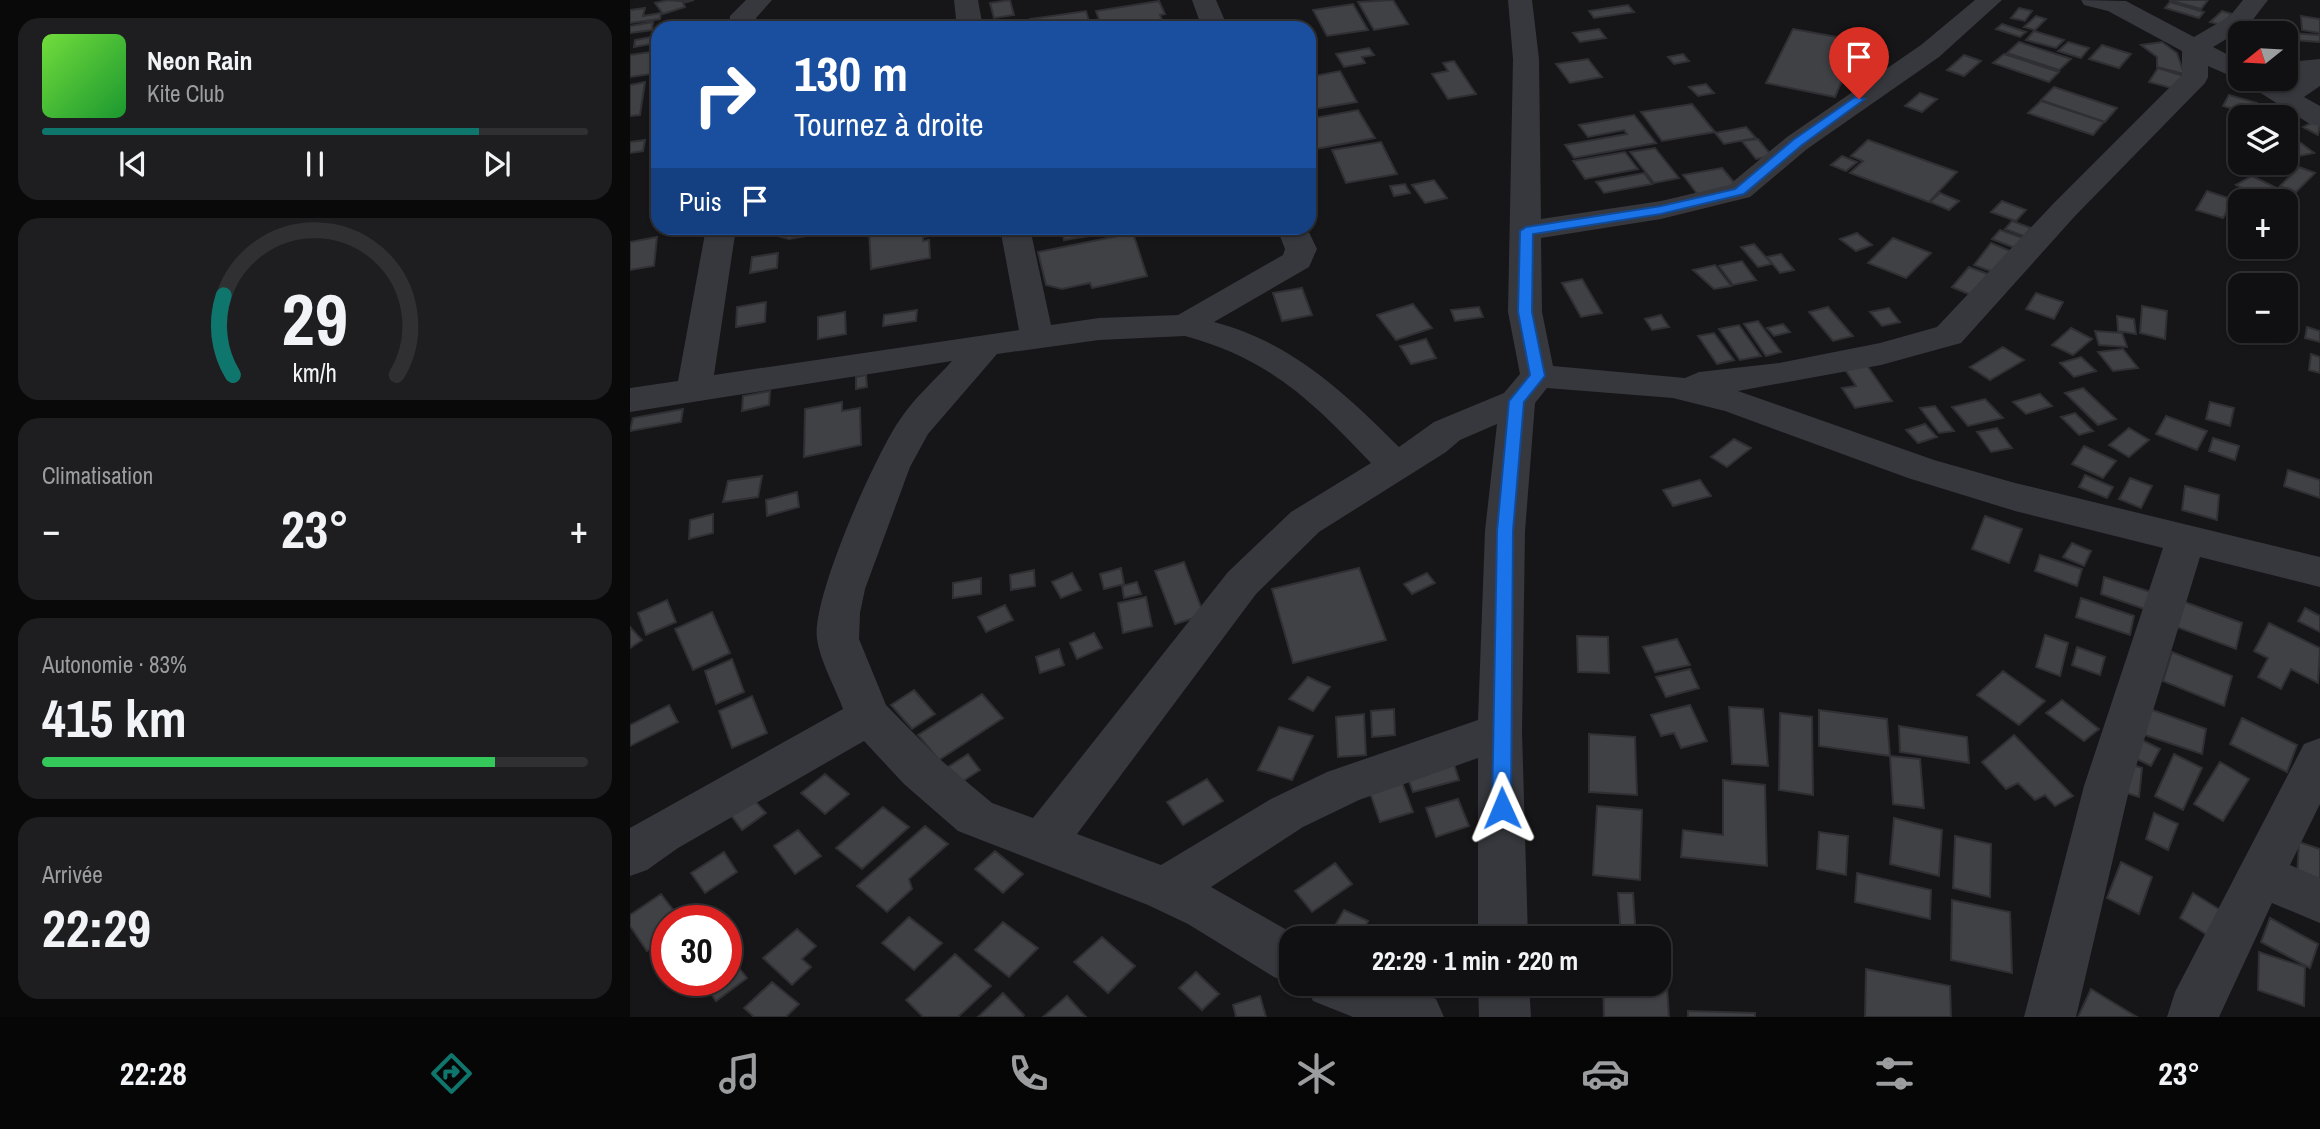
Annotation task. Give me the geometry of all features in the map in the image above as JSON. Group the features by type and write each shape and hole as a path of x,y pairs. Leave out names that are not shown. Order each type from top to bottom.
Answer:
{"street":[{"path":"743,21 743,16 760,0"},
{"path":"966,0 969,21"},
{"path":"1204,0 1212,21"},
{"path":"1503,926 1500,731 1505,531 1527,389 1526,59 1520,0"},
{"path":"1526,231 1661,210 1740,191 1797,143 1930,51 1990,0"},
{"path":"2093,0 2117,6 2228,65"},
{"path":"2195,47 2239,21 2256,0"},
{"path":"1043,842 1242,583 1305,522 1447,431 1527,389 1673,386 1779,374 1881,354 1949,335 2064,211 2195,77 2195,47"},
{"path":"2281,94 2301,90 2313,78 2308,67 2320,67"},
{"path":"2275,91 2320,118"},
{"path":"694,388 720,235"},
{"path":"1015,235 1037,337"},
{"path":"1185,325 1298,260 1301,249 1295,235"},
{"path":"630,400 1037,337 1099,329 1185,325 1237,340 1271,356 1341,410 1396,466"},
{"path":"986,345 913,427 891,467 845,589 839,613 838,639 868,716 920,771 975,817 1165,889 1205,908 1279,952"},
{"path":"1673,386 1736,402 1976,486 2320,572"},
{"path":"2050,1017 2107,786 2185,540"},
{"path":"630,855 661,833 783,767 868,716"},
{"path":"1165,889 1287,813 1343,786 1500,731"},
{"path":"2198,1015 2260,875 2320,759"},
{"path":"2260,875 2320,901"},
{"path":"1363,996 1418,1017"},
{"path":"1504,996 1505,1017"}],"building":[{"path":"694,0 683,3 685,7 663,14 655,3"},
{"path":"1010,0 1014,15 994,18 990,3"},
{"path":"1393,0 1408,24 1374,30 1358,2"},
{"path":"2169,0 2208,0 2201,9"},
{"path":"1159,1 1165,14 1160,15 1163,21 1100,21 1096,11"},
{"path":"2170,2 2204,12 2199,18 2165,8"},
{"path":"1353,4 1368,30 1327,36 1313,10"},
{"path":"1628,5 1634,12 1594,18 1589,11"},
{"path":"645,8 643,16 661,13 660,19 630,23 630,10"},
{"path":"2019,8 2032,11 2025,21 2011,18"},
{"path":"1086,11 1089,21 1031,21 1030,19"},
{"path":"2222,11 2232,14 2221,25 2210,22"},
{"path":"2036,16 2046,19 2035,30 2024,27"},
{"path":"2301,16 2320,19 2320,33 2302,30"},
{"path":"651,22 651,30 630,33 630,26"},
{"path":"2002,24 2026,32 2020,37 1996,29"},
{"path":"1599,29 1606,38 1580,42 1573,33"},
{"path":"1793,29 1859,41 1835,97 1766,83"},
{"path":"2034,31 2064,40 2056,48 2026,40"},
{"path":"2298,34 2320,35 2320,42 2298,40"},
{"path":"651,37 651,44 634,47 635,40"},
{"path":"2019,42 2071,59 2059,70 2007,53"},
{"path":"2068,42 2089,48 2081,58 2058,51"},
{"path":"2162,42 2177,53 2184,74 2157,67 2157,57 2141,45"},
{"path":"2102,45 2131,54 2119,68 2089,59"},
{"path":"1369,48 1374,55 1362,57 1365,63 1344,67 1336,54"},
{"path":"651,52 651,74 630,77 630,55"},
{"path":"1683,54 1689,61 1674,64 1668,57"},
{"path":"2004,54 2059,72 2049,82 1993,63"},
{"path":"1964,55 1981,61 1964,76 1947,70"},
{"path":"1588,59 1602,77 1570,83 1556,64"},
{"path":"1454,61 1476,94 1448,99 1432,74 1448,71 1443,63"},
{"path":"2158,68 2187,77 2179,90 2149,82"},
{"path":"1340,71 1357,102 1316,109 1316,76"},
{"path":"645,82 640,115 630,116 630,85"},
{"path":"1706,84 1714,93 1698,96 1689,87"},
{"path":"2054,87 2117,108 2105,122 2041,100"},
{"path":"1920,93 1937,99 1922,112 1905,106"},
{"path":"2229,95 2257,103 2228,105 2228,107 2223,106"},
{"path":"2041,101 2104,122 2093,135 2028,113"},
{"path":"1692,104 1715,132 1662,141 1641,112"},
{"path":"1358,110 1375,138 1316,149 1316,118"},
{"path":"1634,115 1656,143 1574,158 1565,145 1627,134 1624,130 1588,137 1579,125"},
{"path":"2313,122 2320,125 2318,135 2303,127"},
{"path":"1746,127 1756,138 1724,144 1715,133"},
{"path":"1758,139 1772,156 1756,159 1742,141"},
{"path":"645,140 643,151 630,153 630,142"},
{"path":"1868,140 1957,172 1929,202 1850,173 1863,161 1851,156"},
{"path":"2298,141 2314,153 2299,156"},
{"path":"1381,142 1397,174 1346,183 1332,150"},
{"path":"1655,148 1679,178 1654,183 1630,152"},
{"path":"1625,152 1638,169 1585,179 1573,161"},
{"path":"1842,156 1857,162 1846,171 1831,165"},
{"path":"1722,168 1738,187 1698,195 1683,175"},
{"path":"2298,168 2315,173 2298,190 2280,186 2291,175 2298,175"},
{"path":"1644,173 1652,184 1604,193 1596,182"},
{"path":"2252,176 2279,189 2244,189 2236,185"},
{"path":"1434,180 1447,198 1425,203 1412,185"},
{"path":"1405,184 1410,193 1394,196 1390,186"},
{"path":"2207,191 2228,198 2228,210 2223,218 2196,210"},
{"path":"1940,193 1959,201 1949,210 1930,202"},
{"path":"2002,201 2026,210 2016,221 1991,212"},
{"path":"2012,221 2031,228 2024,236 2005,229"},
{"path":"2000,230 2023,238 2015,248 1992,239"},
{"path":"1857,233 1872,245 1856,251 1840,239"},
{"path":"774,235 812,235 789,239"},
{"path":"869,235 935,235 923,237 923,241 929,240 930,258 871,269"},
{"path":"1063,235 1094,235 1064,240"},
{"path":"1134,235 1147,276 1092,288 1090,283 1062,289 1046,285 1038,252"},
{"path":"657,237 654,266 630,270 630,242"},
{"path":"1893,238 1931,253 1906,278 1868,263"},
{"path":"1991,243 2010,251 1993,272 1974,265"},
{"path":"1754,244 1772,264 1758,267 1741,247"},
{"path":"778,253 777,268 750,273 752,257"},
{"path":"1781,254 1794,270 1780,273 1767,257"},
{"path":"1742,261 1756,280 1733,285 1719,266"},
{"path":"1715,265 1731,286 1714,289 1693,270"},
{"path":"1969,267 1988,274 1971,295 1952,287"},
{"path":"1582,279 1602,313 1581,317 1562,283"},
{"path":"1302,288 1312,315 1282,321 1273,293"},
{"path":"2036,293 2063,302 2054,319 2026,309"},
{"path":"766,302 765,322 736,327 737,307"},
{"path":"1413,304 1432,328 1396,340 1377,315"},
{"path":"2142,306 2167,311 2165,339 2140,333"},
{"path":"1479,307 1483,317 1455,321 1451,310"},
{"path":"1828,307 1853,336 1833,341 1809,312"},
{"path":"1889,308 1900,322 1882,326 1870,312"},
{"path":"917,310 916,321 883,326 884,315"},
{"path":"845,312 846,334 818,339 818,317"},
{"path":"1661,315 1669,327 1652,330 1645,319"},
{"path":"2117,316 2134,319 2136,334 2118,331"},
{"path":"1758,321 1781,352 1766,356 1744,324"},
{"path":"1783,324 1790,332 1774,336 1767,328"},
{"path":"1739,325 1761,356 1740,360 1719,329"},
{"path":"2307,327 2320,331 2320,342 2305,338"},
{"path":"2071,328 2092,339 2073,355 2052,345"},
{"path":"2095,331 2122,333 2127,347 2099,345"},
{"path":"1714,333 1734,360 1717,364 1698,336"},
{"path":"1426,339 1436,358 1411,364 1400,346"},
{"path":"2003,347 2024,360 1990,380 1970,367"},
{"path":"2123,349 2138,368 2113,371 2098,352"},
{"path":"2311,354 2320,357 2320,373 2309,370"},
{"path":"2081,357 2096,371 2074,377 2060,363"},
{"path":"1866,364 1892,401 1855,408 1842,388 1856,386 1844,368"},
{"path":"866,375 867,387 856,389 856,377"},
{"path":"2083,388 2116,419 2098,425 2065,393"},
{"path":"770,391 769,405 742,411 743,396"},
{"path":"2040,394 2052,406 2026,414 2013,402"},
{"path":"1985,399 2003,418 1968,426 1952,407"},
{"path":"842,402 842,411 860,408 861,445 804,457 805,409"},
{"path":"2210,402 2234,408 2230,426 2206,419"},
{"path":"1935,406 1954,431 1939,433 1920,408"},
{"path":"683,409 681,422 630,431 633,418"},
{"path":"2075,413 2093,431 2079,435 2061,417"},
{"path":"2166,416 2207,431 2197,450 2156,434"},
{"path":"1925,424 1937,437 1918,443 1906,430"},
{"path":"1997,428 2012,448 1991,452 1977,432"},
{"path":"2129,428 2149,440 2129,457 2109,445"},
{"path":"2213,438 2239,446 2235,460 2209,451"},
{"path":"1734,439 1751,448 1727,467 1711,457"},
{"path":"2084,446 2116,461 2103,478 2072,464"},
{"path":"2288,470 2320,480 2320,498 2284,486"},
{"path":"2085,475 2113,487 2107,498 2079,487"},
{"path":"762,476 758,497 723,502 728,481"},
{"path":"2130,478 2152,486 2141,508 2119,499"},
{"path":"1700,480 1711,496 1673,506 1663,490"},
{"path":"2185,486 2219,495 2217,520 2182,510"},
{"path":"797,492 799,507 767,516 766,500"},
{"path":"713,514 713,533 689,539 690,520"},
{"path":"1985,516 2022,529 2009,563 1972,549"},
{"path":"2072,543 2091,551 2084,566 2063,557"},
{"path":"2040,555 2082,569 2077,586 2035,571"},
{"path":"1184,562 1204,615 1175,624 1155,571"},
{"path":"1121,568 1124,584 1104,589 1100,574"},
{"path":"1359,568 1386,640 1293,663 1272,589"},
{"path":"1034,570 1035,586 1011,590 1010,575"},
{"path":"1072,573 1081,590 1061,598 1052,582"},
{"path":"1427,573 1435,583 1412,594 1404,584"},
{"path":"2104,577 2157,594 2153,612 2101,594"},
{"path":"981,578 981,594 953,598 953,583"},
{"path":"1137,582 1141,594 1124,598 1122,586"},
{"path":"1146,597 1152,626 1123,633 1118,603"},
{"path":"2081,598 2134,616 2130,635 2076,617"},
{"path":"667,600 676,622 646,635 638,613"},
{"path":"2182,601 2242,623 2236,649 2174,626"},
{"path":"1005,605 1013,620 986,632 978,617"},
{"path":"2305,608 2320,616 2320,632 2298,621"},
{"path":"712,612 730,653 693,670 675,629"},
{"path":"2269,623 2320,648 2318,683 2291,669 2281,689 2258,677 2268,658 2254,651"},
{"path":"630,627 642,640 630,648"},
{"path":"1094,633 1102,648 1077,659 1070,643"},
{"path":"2045,635 2068,643 2060,676 2036,667"},
{"path":"1577,636 1608,637 1609,673 1578,672"},
{"path":"1677,639 1690,665 1655,672 1643,647"},
{"path":"2077,647 2105,657 2100,675 2072,665"},
{"path":"1059,649 1064,665 1040,673 1036,657"},
{"path":"2172,652 2232,676 2224,706 2163,681"},
{"path":"732,659 744,692 716,704 705,671"},
{"path":"1690,669 1699,688 1666,697 1656,677"},
{"path":"2003,671 2045,701 2019,725 1977,695"},
{"path":"1308,677 1330,687 1313,711 1289,699"},
{"path":"914,690 935,714 912,729 891,705"},
{"path":"982,694 1003,718 939,760 918,735"},
{"path":"752,696 767,733 732,748 719,711"},
{"path":"2062,700 2099,729 2084,741 2046,713"},
{"path":"669,705 678,722 630,746 630,725"},
{"path":"1690,705 1707,741 1681,748 1674,733 1661,736 1651,715"},
{"path":"1729,707 1763,709 1768,766 1732,764"},
{"path":"2147,708 2206,729 2202,754 2142,734"},
{"path":"1394,709 1395,735 1372,737 1371,711"},
{"path":"1819,710 1887,719 1890,756 1819,746"},
{"path":"1780,713 1812,717 1813,795 1779,790"},
{"path":"1364,714 1366,755 1338,757 1336,717"},
{"path":"2242,718 2297,745 2287,772 2230,744"},
{"path":"1899,726 1967,737 1969,763 1900,752"},
{"path":"1279,727 1313,736 1292,780 1258,770"},
{"path":"1589,734 1635,737 1637,795 1589,792"},
{"path":"2014,735 2073,796 2055,806 2045,795 2035,800 2018,783 2006,789 1982,762"},
{"path":"2134,736 2160,749 2151,766 2125,753"},
{"path":"968,754 980,770 960,783 948,767"},
{"path":"2174,754 2202,768 2183,810 2155,796"},
{"path":"1890,756 1920,759 1924,808 1893,804"},
{"path":"2118,760 2142,768 2139,797 2114,789"},
{"path":"1453,761 1459,780 1413,792 1406,773"},
{"path":"2220,762 2249,779 2223,821 2194,804"},
{"path":"825,774 849,794 825,814 801,793"},
{"path":"1399,774 1413,812 1380,822 1367,784"},
{"path":"1207,779 1223,801 1183,825 1167,802"},
{"path":"1723,780 1765,785 1767,866 1681,857 1683,830 1723,835"},
{"path":"753,799 766,813 742,830 730,814"},
{"path":"1458,799 1469,826 1436,837 1426,808"},
{"path":"1597,806 1642,810 1640,880 1593,875"},
{"path":"883,807 909,827 862,869 836,848"},
{"path":"2154,813 2178,824 2168,850 2146,839"},
{"path":"1894,818 1942,830 1939,876 1890,864"},
{"path":"925,826 948,844 909,879 912,889 887,912 857,886"},
{"path":"798,830 821,856 795,874 774,846"},
{"path":"1819,832 1848,836 1846,875 1817,869"},
{"path":"1955,836 1991,844 1990,897 1953,888"},
{"path":"2299,842 2320,849 2320,887 2297,879"},
{"path":"995,851 1023,874 1003,893 975,869"},
{"path":"724,852 737,872 705,893 691,873"},
{"path":"2121,862 2152,877 2139,914 2107,898"},
{"path":"1335,863 1352,884 1312,912 1295,891"},
{"path":"1857,873 1931,890 1930,919 1855,902"},
{"path":"1618,893 1633,893 1635,926 1620,926"},
{"path":"2193,893 2222,911 2209,936 2180,918"},
{"path":"661,894 669,905 651,905 651,948 647,951 630,926 630,915"},
{"path":"1952,900 2010,912 2012,973 1951,960"},
{"path":"1344,910 1368,921 1365,926 1335,926"},
{"path":"909,917 942,943 914,970 882,943"},
{"path":"2270,918 2318,944 2310,968 2261,942"},
{"path":"1003,922 1038,948 1009,977 975,950"},
{"path":"797,929 816,946 802,959 811,967 792,985 763,958"},
{"path":"1102,937 1135,966 1108,993 1074,962"},
{"path":"2259,952 2305,967 2304,1006 2258,990"},
{"path":"955,954 991,986 958,1017 923,1017 906,1000"},
{"path":"1866,969 1950,986 1951,1017 1865,1017"},
{"path":"1196,972 1219,994 1202,1010 1179,988"},
{"path":"772,982 799,1004 786,1017 754,1017 744,1008"},
{"path":"2091,989 2137,1017 2078,1017"},
{"path":"1003,993 1024,1015 1022,1017 978,1017"},
{"path":"1067,996 1086,1017 1043,1017"},
{"path":"1260,996 1266,1017 1236,1017 1233,1005"},
{"path":"1603,996 1668,996 1669,1017 1604,1017"},
{"path":"1688,1011 1755,1013 1755,1017 1688,1017"}],"route":[{"path":"1502,808 1500,731 1505,531 1517,401 1538,376 1525,312 1526,231 1661,210 1713,200 1740,191 1797,143 1859,99"}]}
